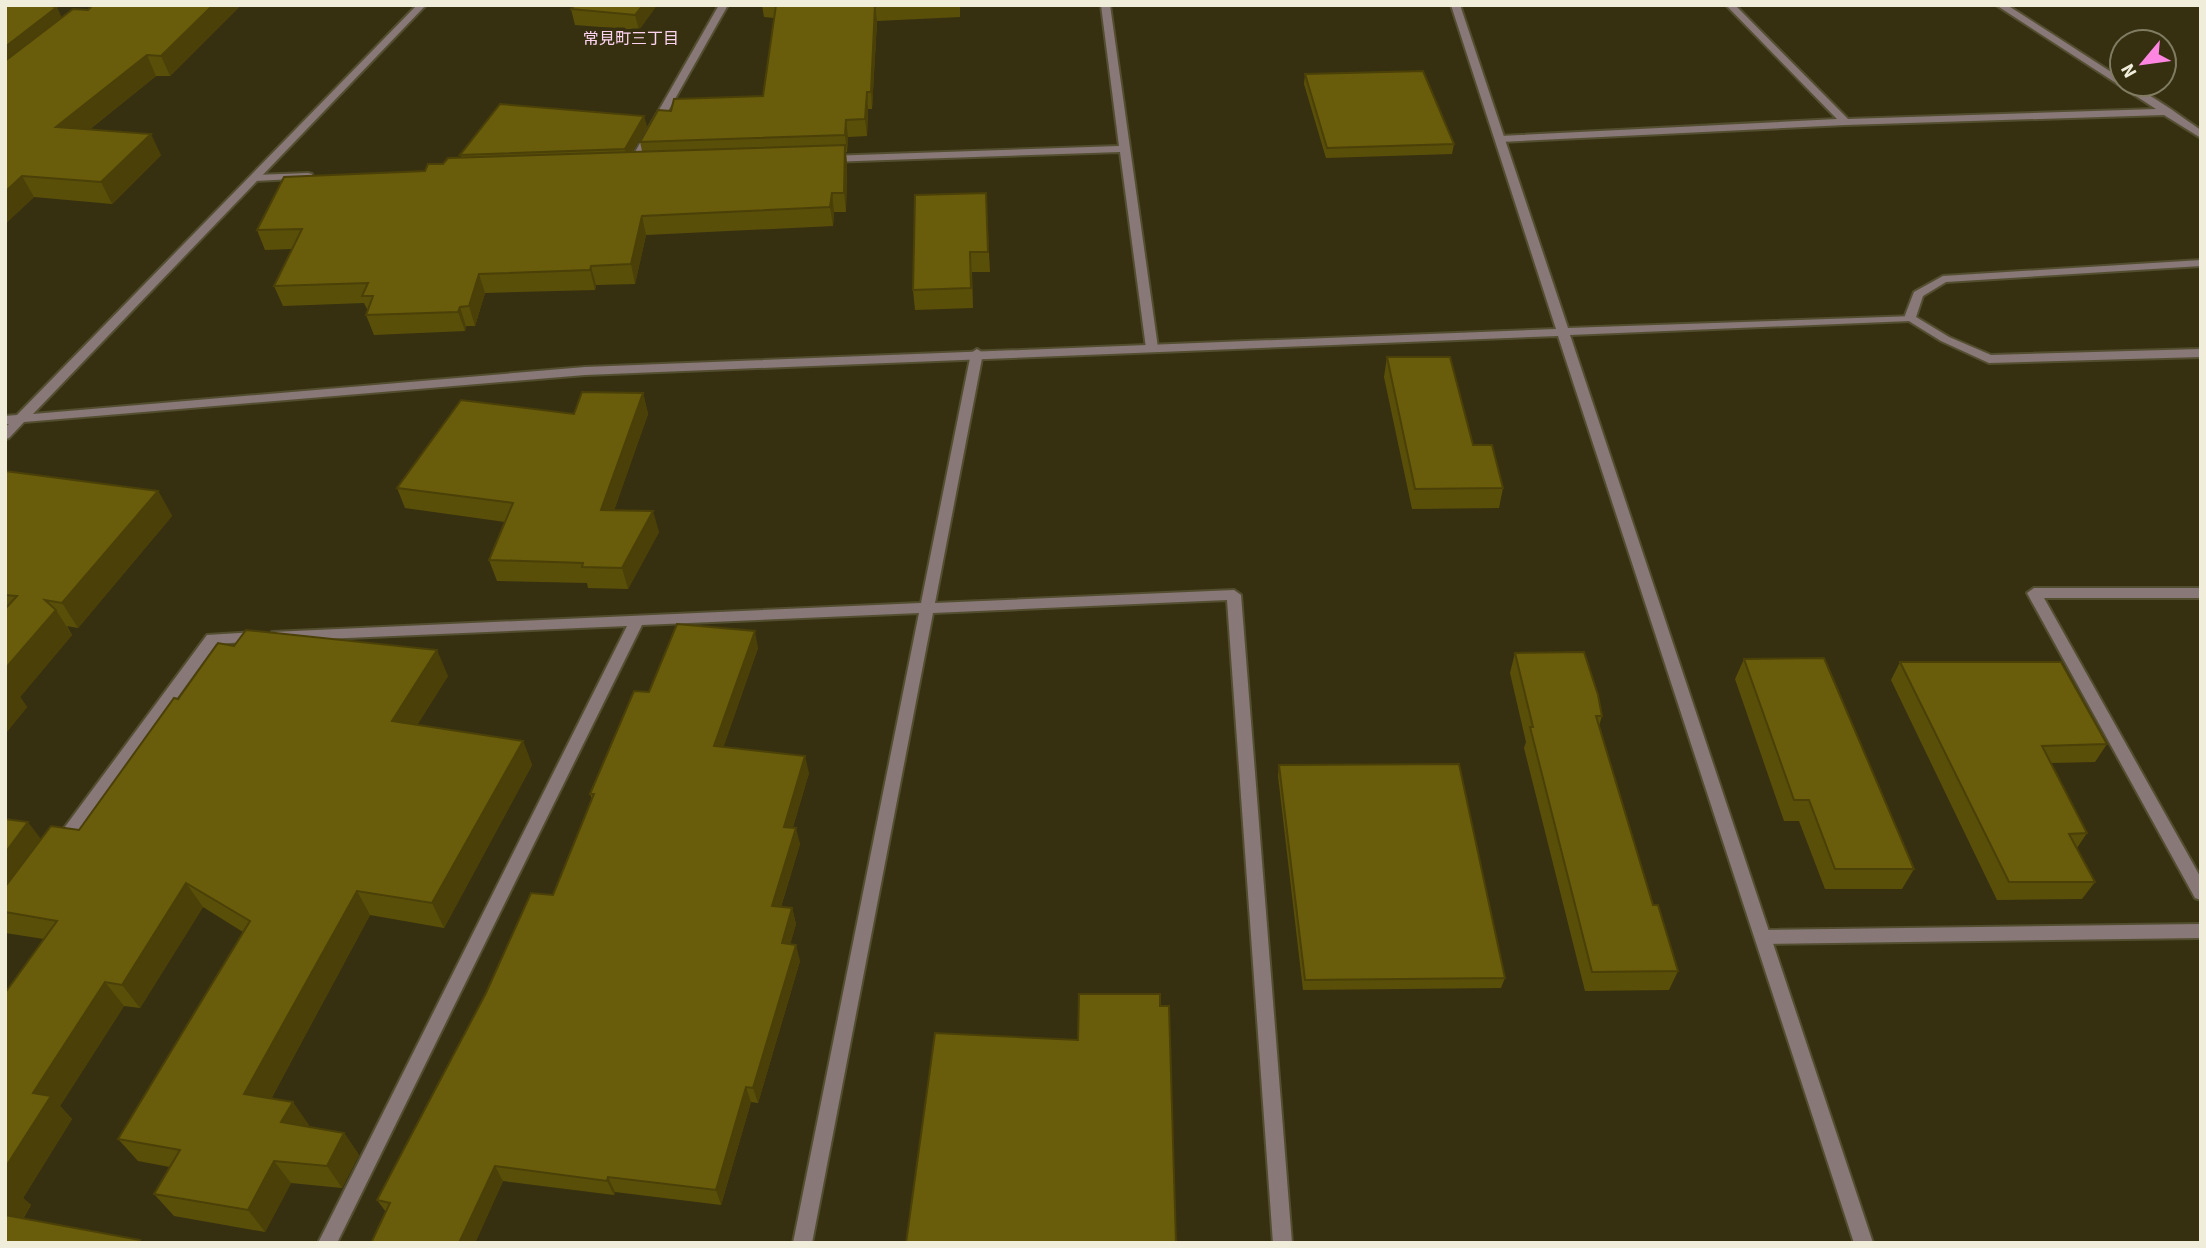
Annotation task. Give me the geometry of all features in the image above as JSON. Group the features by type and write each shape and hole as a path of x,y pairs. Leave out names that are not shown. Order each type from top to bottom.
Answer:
{"street":[{"path":"5,435 422,5"},
{"path":"632,166 724,5"},
{"path":"1105,5 1152,348"},
{"path":"1455,5 1864,1243"},
{"path":"1730,5 1845,122"},
{"path":"2000,5 2108,73"},
{"path":"2146,98 2201,135"},
{"path":"1500,139 1845,122 2168,112"},
{"path":"810,160 1124,149"},
{"path":"618,166 645,166"},
{"path":"255,178 321,176"},
{"path":"1910,317 1918,294 1943,279 2201,263"},
{"path":"5,420 585,371 1910,317 1944,339 1989,359 2201,353"},
{"path":"802,1243 977,353"},
{"path":"2201,593 2034,593 2201,893"},
{"path":"55,853 212,639 1234,596 1283,1243"},
{"path":"327,1243 637,621"},
{"path":"1763,937 2201,931"}],"building":[{"path":"5,5 45,5 57,7 5,47"},
{"path":"93,5 213,5 161,56 147,55 56,127 151,134 101,182 22,176 5,192 5,61 73,9 88,10"},
{"path":"575,5 643,5 635,15 571,9"},
{"path":"776,5 875,5 871,92 867,92 865,119 846,120 845,135 640,142 658,110 671,111 674,99 763,96"},
{"path":"1423,71 1454,144 1327,148 1305,74"},
{"path":"500,104 644,116 625,149 460,155"},
{"path":"845,145 844,193 832,193 830,207 642,216 631,264 591,266 590,270 479,274 469,306 460,307 458,312 366,315 373,296 362,296 368,283 274,286 302,229 257,230 284,177 425,171 428,164 443,164 448,158"},
{"path":"986,193 988,252 970,252 971,288 913,290 915,195"},
{"path":"1387,357 1450,357 1473,445 1492,445 1503,488 1415,489"},
{"path":"582,392 643,393 601,510 653,511 622,568 582,567 583,563 489,560 513,503 397,488 461,400 574,414"},
{"path":"5,471 158,491 62,603 45,600 56,610 5,669 5,609 17,596 5,595"},
{"path":"677,624 755,631 714,746 805,756 784,827 796,828 772,906 792,908 782,943 796,945 753,1088 746,1087 716,1190 608,1177 607,1181 495,1166 459,1243 371,1243 390,1203 377,1200 486,993 531,893 553,895 594,794 590,794 634,691 649,692"},
{"path":"246,630 437,650 392,721 523,741 432,903 357,891 244,1094 293,1102 281,1122 344,1133 327,1166 274,1161 248,1210 154,1194 180,1150 118,1139 250,921 186,883 122,985 105,982 33,1093 51,1096 5,1168 5,993 57,921 5,912 5,887 51,826 79,830 174,698 178,699 218,643 234,646"},
{"path":"1584,652 1602,716 1596,716 1653,905 1658,905 1678,971 1592,972 1530,727 1533,727 1515,653"},
{"path":"1824,658 1914,869 1835,869 1809,800 1794,800 1744,659"},
{"path":"1900,662 2061,662 2107,744 2042,746 2087,833 2069,834 2095,882 2009,882"},
{"path":"1459,764 1505,978 1305,980 1279,765"},
{"path":"5,819 28,822 5,853"},
{"path":"1079,994 1160,994 1160,1006 1169,1006 1176,1243 906,1243 935,1033 1078,1040"},
{"path":"5,1215 140,1240 139,1243 5,1243"}],"district":[{"name":"常見町三丁目","path":"631,39"}]}
